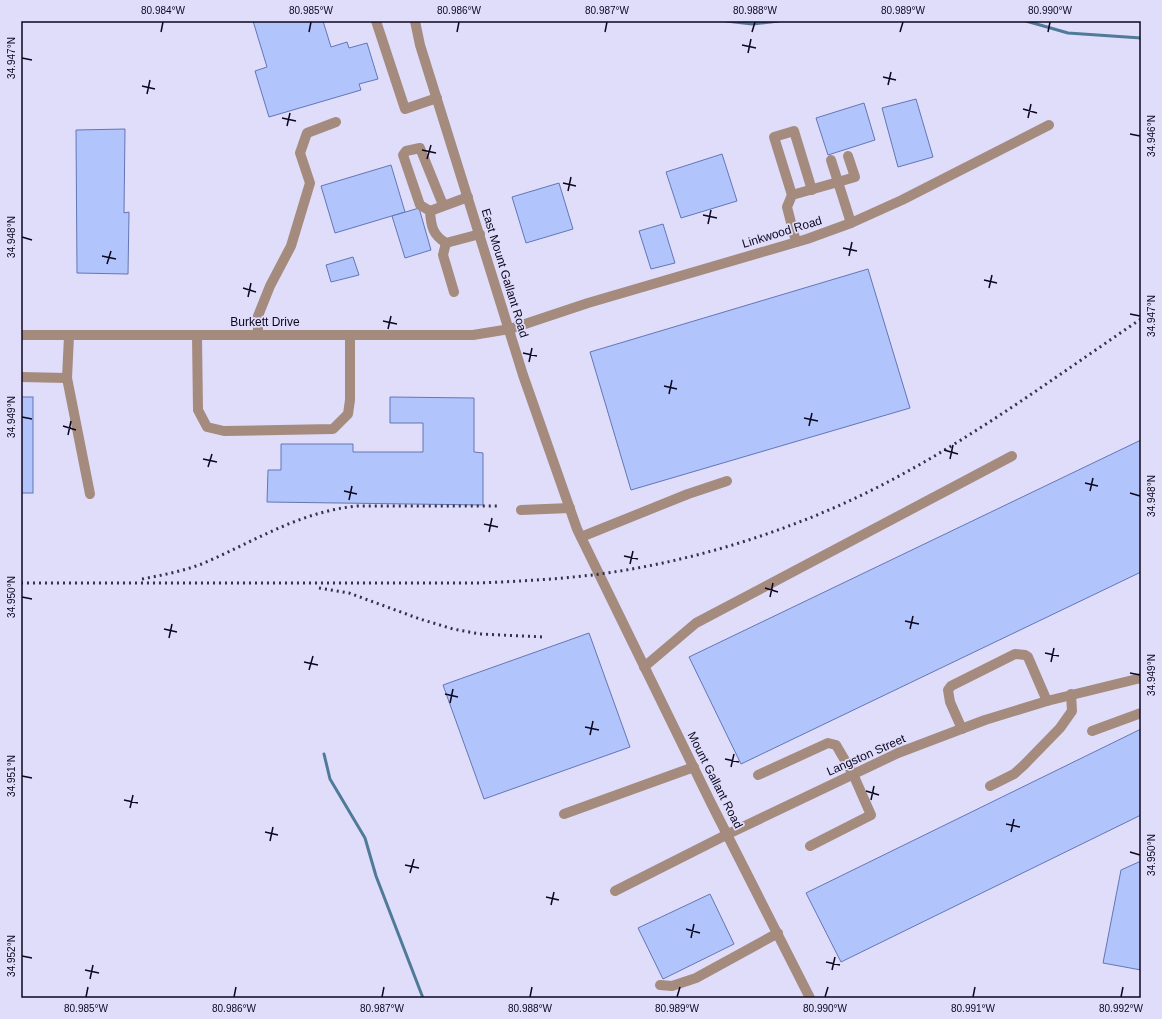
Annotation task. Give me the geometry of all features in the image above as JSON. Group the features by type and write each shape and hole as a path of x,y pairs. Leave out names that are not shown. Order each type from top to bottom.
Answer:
{"street":[{"path":"376,21 405,109 437,98"},
{"name":"East Mount Gallant Road","path":"415,21 420,45 510,329 523,375 570,508 598,574"},
{"path":"258,335 258,316 270,286 291,246 310,183 300,152 307,133 336,122"},
{"name":"Linkwood Road","path":"510,329 595,301 796,242 851,223 902,200 1049,125"},
{"path":"796,242 787,207 792,195 774,137 794,131 812,190"},
{"path":"430,211 420,205 403,155 406,151 420,148 443,205"},
{"path":"792,195 855,177 848,156"},
{"path":"831,160 851,223"},
{"path":"430,211 468,197"},
{"path":"430,211 431,226 437,237 446,243 480,234"},
{"path":"446,243 443,255 454,292"},
{"name":"Burkett Drive","path":"21,335 473,335 510,329"},
{"path":"197,336 198,410 206,427 224,431 333,429 348,414 350,400 350,335"},
{"path":"69,336 67,378 90,494"},
{"path":"21,377 67,378"},
{"path":"644,667 696,623 1012,456"},
{"path":"581,537 688,494 727,482"},
{"path":"521,510 570,508"},
{"name":"Mount Gallant Road","path":"598,574 810,998"},
{"path":"962,729 950,702 948,690 951,686 1014,654 1025,655 1028,657 1047,701"},
{"name":"Langston Street","path":"615,891 728,834 898,753 962,729 1047,701 1141,678"},
{"path":"990,786 1014,774 1024,766 1060,728 1072,711 1071,694"},
{"path":"1092,731 1141,713"},
{"path":"758,775 828,742 836,745 853,774 871,815 810,846"},
{"path":"564,814 694,767"},
{"path":"660,985 672,986 696,978 778,934"}],"building":[{"path":"253,21 323,21 331,47 347,42 349,48 367,43 378,79 359,84 361,90 269,117 255,71 267,67"},
{"path":"916,99 933,157 898,167 882,108"},
{"path":"864,103 875,140 828,155 816,118"},
{"path":"125,129 124,213 129,212 128,274 77,273 76,130"},
{"path":"722,154 737,201 681,218 666,172"},
{"path":"391,165 405,212 335,233 321,186"},
{"path":"559,183 573,229 526,243 512,197"},
{"path":"419,208 431,250 405,258 392,216"},
{"path":"663,224 675,263 651,269 639,231"},
{"path":"353,257 359,275 331,282 326,265"},
{"path":"868,269 910,408 631,490 590,352"},
{"path":"21,397 33,397 33,493 21,493"},
{"path":"390,397 474,398 474,452 483,453 483,505 267,502 268,470 281,470 281,444 353,444 353,452 423,452 423,423 390,423"},
{"path":"1141,440 1141,572 741,764 689,657"},
{"path":"589,633 630,747 484,799 443,685"},
{"path":"1141,729 1141,815 841,962 806,893"},
{"path":"1141,861 1141,970 1103,963 1121,870"},
{"path":"710,894 734,944 663,979 638,928"}],"waterway":[{"path":"726,21 752,24 779,21"},
{"path":"1026,21 1068,33 1141,38"},
{"path":"324,754 330,779 365,838 376,876 423,998"}],"railway":[{"path":"21,583 480,583 544,580 591,575 669,562 730,546 790,526 847,502 886,483 961,440 1141,319"},
{"path":"142,579 196,566 298,520 337,509 358,506 498,506"},
{"path":"319,588 349,593 420,619 453,629 480,634 544,637"}]}
